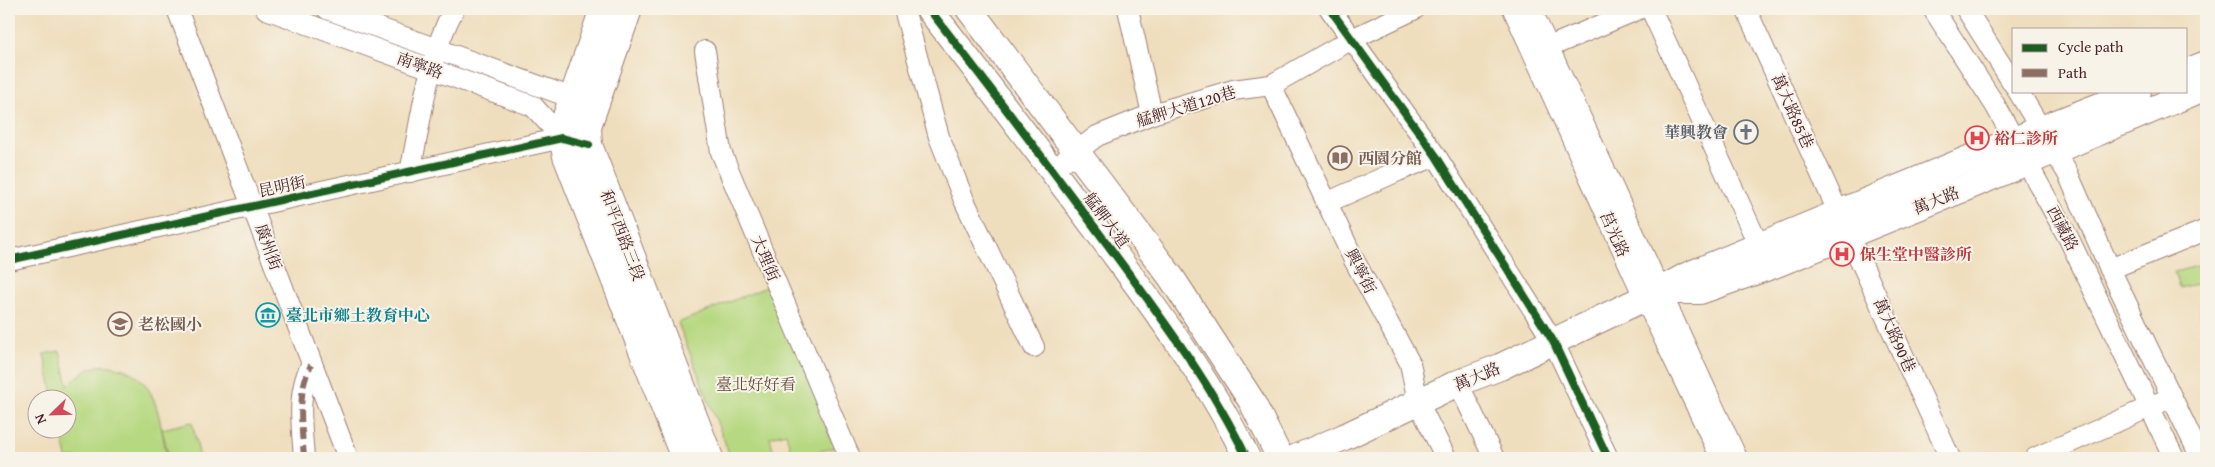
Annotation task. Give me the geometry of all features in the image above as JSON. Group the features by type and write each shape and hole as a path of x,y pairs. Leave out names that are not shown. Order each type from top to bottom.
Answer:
{"main road":[{"name":"和平西路三段","path":"604,9 583,102 588,126 589,145 710,458"},
{"name":"和平西路三段","path":"629,9 583,102 562,128 562,138 566,156 684,458"},
{"name":"艋舺大道","path":"929,9 1052,170 1178,343 1198,373 1247,458"},
{"name":"艋舺大道","path":"969,9 1171,277 1251,400 1280,458"},
{"path":"2188,71 2206,64"},
{"name":"萬大路","path":"1295,458 1458,383 1553,342 1686,276 1759,246 1843,224 2020,151 2055,150 2206,87"},
{"name":"萬大路","path":"2020,151 2041,128 2135,92"},
{"name":"萬大路","path":"1652,294 1700,290 1774,265 1843,224"}],"street":[{"name":"廣州街","path":"177,9 348,458"},
{"name":"南寧路","path":"266,9 533,106 562,138"},
{"name":"南寧路","path":"327,9 583,102"},
{"path":"410,172 431,69 444,26 454,9"},
{"path":"896,9 904,32 916,55"},
{"path":"904,9 935,126 964,200 1034,347"},
{"path":"1128,9 1152,114"},
{"path":"1330,9 1436,156 1553,342 1608,458"},
{"name":"艋舺大道120巷","path":"1052,170 1097,136 1152,114 1233,90 1271,85 1352,39 1415,9"},
{"name":"莒光路","path":"1513,9 1652,294"},
{"name":"莒光路","path":"1531,9 1549,47 1723,458"},
{"path":"1549,47 1639,9"},
{"path":"1651,9 1759,246"},
{"name":"萬大路85巷","path":"1746,9 1843,224"},
{"name":"西藏路","path":"1933,9 1995,105 2069,239 2174,458"},
{"path":"1966,9 2012,82"},
{"name":"大理街","path":"705,51 721,152 850,458"},
{"name":"興寧街","path":"1271,85 1326,203 1410,363 1418,402 1446,458"},
{"name":"西藏路","path":"2019,92 2068,174 2110,269 2201,458"},
{"name":"昆明街","path":"9,260 562,138"},
{"path":"562,138 589,145"},
{"path":"1326,203 1436,156"},
{"name":"萬大路90巷","path":"1843,224 1950,458"},
{"path":"2110,269 2206,230"},
{"path":"304,458 301,391 311,365"},
{"path":"1458,383 1494,458"},
{"path":"2035,458 2172,397"}],"green space":[{"path":"2206,264 2206,282 2179,288 2174,272"},
{"name":"臺北好好看","path":"771,285 837,447 793,458 786,433 770,437 775,458 731,458 678,323"},
{"path":"2206,288 2206,338 2202,326 2201,313 2203,294"},
{"path":"60,351 68,386 87,370 98,366 110,366 126,370 138,378 154,400 167,458 67,458 63,440 78,440 78,390 52,390 44,354"},
{"path":"192,422 200,458 169,458 162,429"}],"marked path":[{"path":"304,458 301,411 303,387 311,365"}],"cycle path":[{"path":"929,9 1159,314 1215,399 1247,458"},
{"path":"1330,9 1436,156 1553,341 1608,458"},
{"path":"9,260 562,138 589,145"}],"place":[{"name":"華興教會","path":"1746,132"},
{"name":"裕仁診所","path":"1977,138"},
{"name":"西園分館","path":"1340,158"},
{"name":"保生堂中醫診所","path":"1842,254"},
{"name":"臺北市鄉土教育中心","path":"268,315"},
{"name":"老松國小","path":"120,324"}]}
